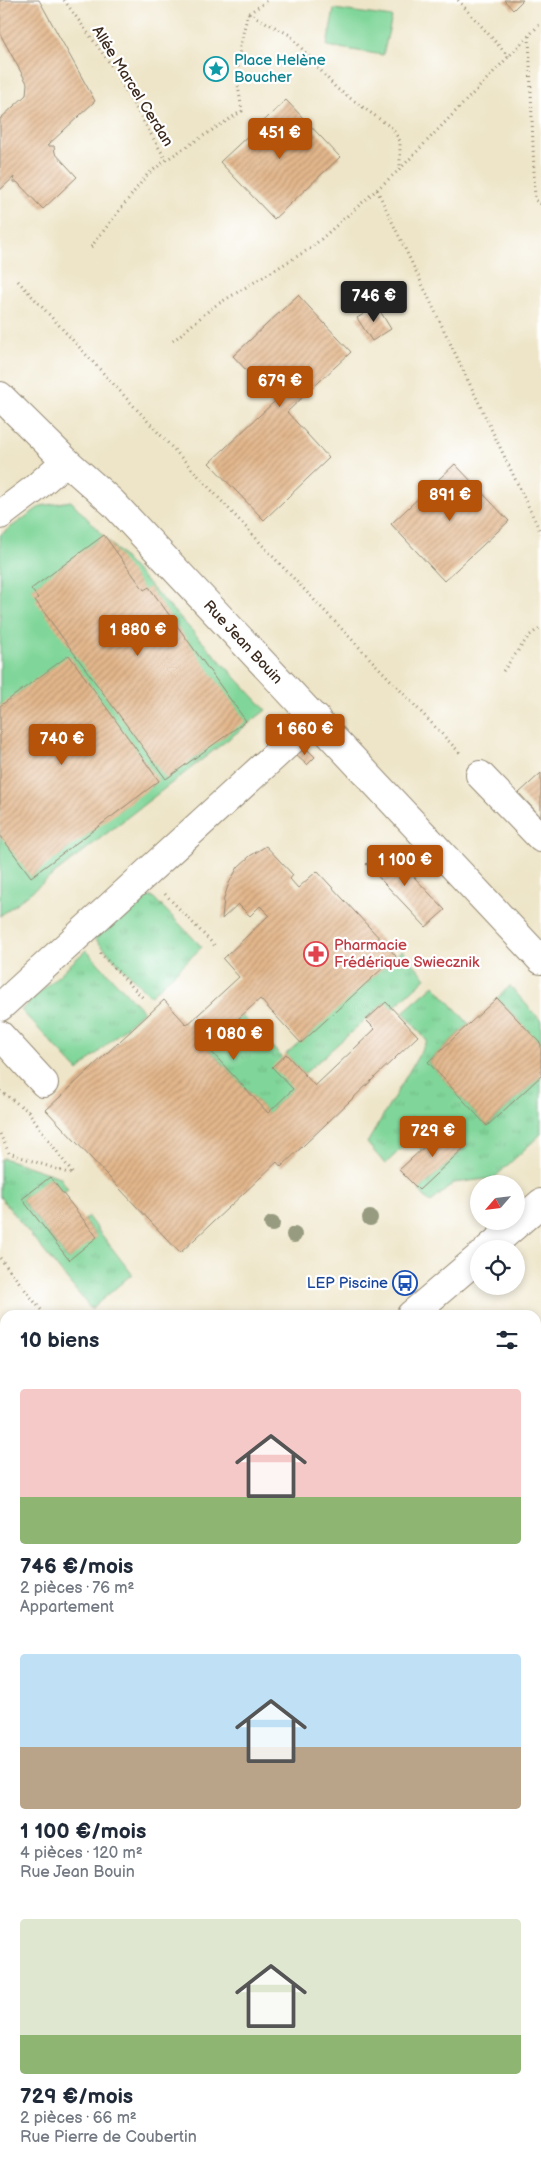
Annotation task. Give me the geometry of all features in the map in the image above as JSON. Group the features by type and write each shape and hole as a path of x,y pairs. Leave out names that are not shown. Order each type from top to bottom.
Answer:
{"street":[{"name":"Rue Jean Bouin","path":"0,396 66,461 113,503 541,960"},
{"path":"0,515 34,490 66,461"},
{"path":"0,1007 316,718"},
{"path":"480,775 541,838"},
{"path":"0,1036 44,1083"},
{"path":"498,1240 541,1203"},
{"path":"417,1310 470,1265"}],"path":[{"name":"Allée Marcel Cerdan","path":"64,0 109,62 166,160"},
{"path":"92,247 147,175 166,160 242,110 237,79 240,46 248,14 269,0"},
{"path":"458,0 508,57"},
{"path":"248,14 290,35 336,88 392,128 400,141 400,169"},
{"path":"173,342 213,307 311,248 400,169 541,23"},
{"path":"529,35 534,200 541,204"},
{"path":"377,190 541,533"},
{"path":"18,280 278,562 480,775"},
{"path":"503,671 529,636 541,627"},
{"path":"145,874 217,948"},
{"path":"80,933 144,999"},
{"path":"0,1134 9,1153 74,1175 28,1111"},
{"path":"0,1258 41,1310"}],"green space":[{"path":"334,9 392,17 383,55 327,46"},
{"path":"71,501 266,710 0,916 0,535 41,506"},
{"path":"136,897 153,897 202,947 150,996 94,938"},
{"path":"86,950 143,1011 78,1071 21,1010"},
{"path":"402,950 426,978 392,1009 385,1002 304,1074 286,1054"},
{"path":"434,985 469,1024 428,1062 487,1126 541,1076 541,1134 497,1175 470,1175 470,1181 454,1183 430,1203 419,1190 467,1145 448,1125 422,1150 412,1139 385,1164 367,1143 427,1041 403,1012"},
{"path":"510,986 541,1021 541,1044 497,998"},
{"path":"242,1016 283,1058 293,1089 268,1113 207,1047"},
{"path":"3,1158 60,1177 68,1189 63,1193 50,1177 22,1200 68,1259 97,1237 84,1220 88,1217 132,1274 91,1309 0,1197 0,1160"}],"building":[{"path":"0,0 39,0 95,101 47,146 54,146 55,153 77,177 43,209 17,182 13,182 14,177 0,190 0,119 26,95 27,83 0,34"},
{"path":"504,0 523,0 513,10"},
{"path":"286,100 340,157 274,219 220,162"},
{"path":"298,295 351,352 287,412 329,458 264,520 209,463 275,401 233,356"},
{"path":"377,306 391,329 372,341 357,318"},
{"path":"455,464 509,521 444,581 391,524"},
{"path":"104,535 144,590 149,587 246,721 166,779 35,600 38,598 31,589"},
{"path":"69,655 159,781 31,877 0,835 0,706"},
{"path":"304,746 315,757 307,765 296,755"},
{"path":"541,773 541,817 519,793"},
{"path":"266,846 293,875 290,879 298,888 317,871 396,956 301,1043 260,999 207,1047 268,1113 293,1089 272,1067 286,1054 315,1086 375,1029 366,1020 386,1002 418,1036 281,1167 277,1162 180,1253 46,1110 164,1000 187,1025 239,977 223,959 269,915 260,906 250,916 238,904 222,919 224,898 229,883 238,867 250,856"},
{"path":"385,846 445,910 426,927 366,864"},
{"path":"497,998 541,1044 541,1076 487,1126 428,1062"},
{"path":"448,1125 467,1145 419,1190 399,1170"},
{"path":"50,1177 97,1237 69,1260 22,1199"}],"place":[{"name":"Place Helène Boucher","path":"216,69"},
{"name":"Pharmacie Frédérique Swiecznik","path":"316,954"},
{"name":"LEP Piscine","path":"405,1283"}]}
